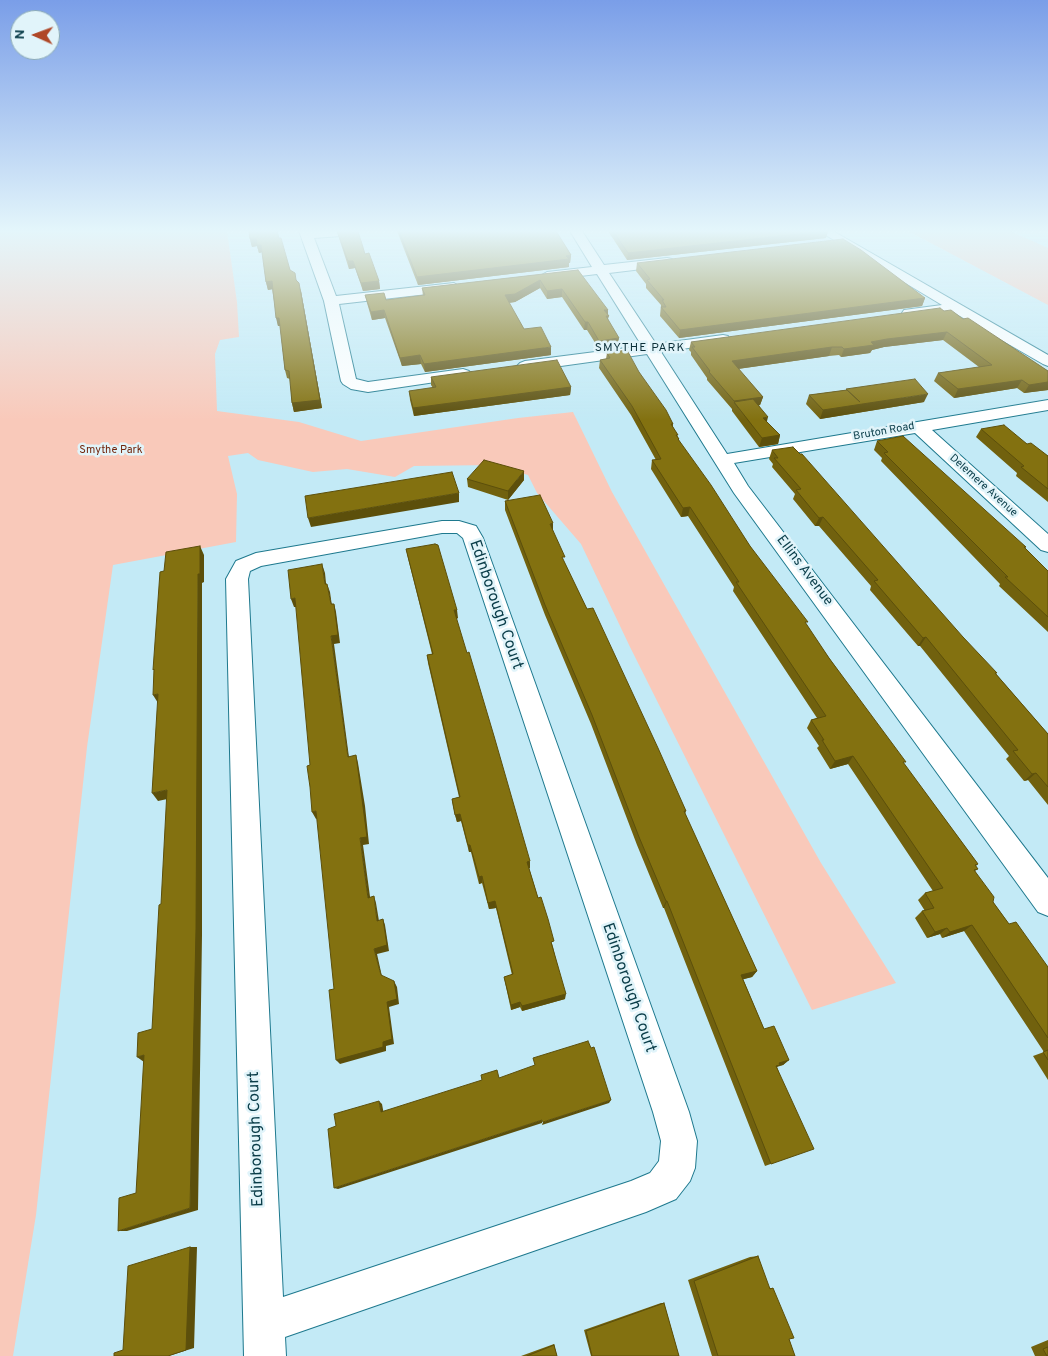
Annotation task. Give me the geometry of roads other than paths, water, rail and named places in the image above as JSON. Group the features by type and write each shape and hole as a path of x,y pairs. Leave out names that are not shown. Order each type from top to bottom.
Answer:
{"street":[{"path":"328,294 349,381 357,386 368,387 474,373"},
{"path":"331,302 394,294"},
{"name":"Ellins Avenue","path":"616,294 721,460 1048,902"},
{"path":"935,294 1048,361"},
{"path":"896,315 957,307"},
{"path":"512,368 740,337"},
{"name":"Bruton Road","path":"721,460 1048,405"},
{"name":"Delemere Avenue","path":"918,426 1048,545"},
{"name":"Edinborough Court","path":"442,527 459,527 469,531 472,538 670,1112 678,1141 677,1168 663,1186 633,1199 309,1309 264,1339 237,579 243,566 256,560 442,527"}],"district":[{"name":"SMYTHE PARK","path":"640,349"}],"park label":[{"name":"Smythe Park","path":"111,451"}]}
